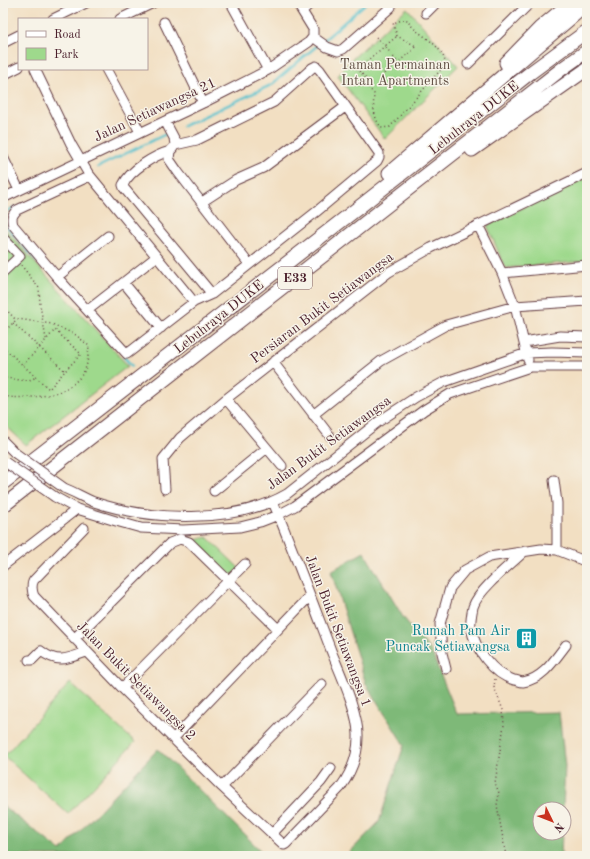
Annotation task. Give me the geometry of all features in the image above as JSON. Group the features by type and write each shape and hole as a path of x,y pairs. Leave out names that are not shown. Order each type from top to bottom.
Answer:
{"highway":[{"path":"460,113 540,28 570,3"},
{"path":"571,17 582,3"},
{"path":"358,208 380,182 587,4"},
{"name":"Lebuhraya DUKE","path":"3,483 530,73 587,31"},
{"name":"Lebuhraya DUKE","path":"3,506 556,73 587,51"},
{"path":"370,220 587,69"}],"street":[{"path":"55,18 86,3"},
{"path":"122,18 153,3"},
{"path":"231,3 268,70"},
{"path":"311,3 300,7 313,30 316,39 326,47 338,51 343,49 391,7"},
{"path":"426,13 436,3"},
{"path":"468,64 530,3"},
{"path":"164,22 203,103"},
{"path":"3,43 18,36"},
{"name":"Jalan Setiawangsa 21","path":"3,198 19,190 85,169 140,132 168,127 203,103 268,70 309,42 316,39"},
{"path":"85,169 14,213 12,216 13,225 57,277 128,354 194,302 212,294 316,212 380,157 379,153 316,66 274,102 197,140 172,148 160,154 130,174 123,185 212,294"},
{"path":"3,75 18,68"},
{"path":"36,70 85,169 194,302"},
{"path":"107,70 140,132"},
{"path":"202,202 236,180 263,168 345,107"},
{"path":"168,127 174,138 169,159 249,264"},
{"path":"3,158 19,190"},
{"name":"Persiaran Bukit Setiawangsa","path":"164,489 163,459 180,438 226,399 389,272 431,248 587,173"},
{"path":"478,225 502,273 515,306 530,367"},
{"path":"57,277 108,236"},
{"path":"3,238 20,256 3,272"},
{"path":"88,310 156,257"},
{"path":"502,273 587,265"},
{"path":"124,283 161,328"},
{"path":"314,415 380,361 446,325 515,306 587,301"},
{"path":"524,342 560,336 587,337"},
{"name":"Jalan Bukit Setiawangsa","path":"3,441 15,453 64,488 94,502 141,513 177,516 224,514 254,508 273,502 287,494 378,422 416,397 444,382 527,353 587,353"},
{"path":"273,362 330,436"},
{"name":"Jalan Bukit Setiawangsa","path":"4,461 55,497 77,509 141,528 183,530 240,527 260,522 295,506 424,410 450,394 530,367 587,367"},
{"path":"226,399 282,466"},
{"path":"214,491 267,448"},
{"path":"554,480 557,502 557,550"},
{"name":"Jalan Bukit Setiawangsa 1","path":"273,502 341,676 355,717 358,737 354,763 348,777 340,788 286,844"},
{"path":"3,566 77,509"},
{"name":"Jalan Bukit Setiawangsa 2","path":"84,528 32,582 34,596 86,652 173,739 282,844 286,844"},
{"path":"74,639 174,541 184,540 189,542 278,629"},
{"path":"446,669 442,653 440,624 450,588 465,570 489,557 541,549 557,550 587,562"},
{"path":"525,551 484,590 474,605 471,627 476,644 497,671 508,678 522,682 539,676 566,645"},
{"path":"122,688 245,564"},
{"path":"173,739 310,596"},
{"path":"29,660 32,660 41,651 48,656 59,660 86,652"},
{"path":"222,786 322,684"},
{"path":"272,834 321,782 331,768"}],"path":[{"path":"382,75 412,52 416,46 397,36 393,23 406,19 416,30 426,36 443,54 445,65 390,127 382,128 373,108 374,94 369,88 369,81 357,69 397,36"},
{"path":"376,37 398,63"},
{"path":"16,259 39,288 40,305 46,339"},
{"path":"3,306 14,318 52,324 76,335 89,346 86,366 83,373 72,385 56,394 26,397 8,397 3,395"},
{"path":"3,333 18,318"},
{"path":"13,323 65,371"},
{"path":"3,347 49,389 81,354 55,330 23,365"},
{"path":"3,375 6,378 22,380 31,380 36,377"},
{"path":"497,671 494,687 503,710 504,725 495,783 499,793 497,805 506,856"}],"green space":[{"name":"Taman Permainan Intan Apartments","path":"407,8 458,66 385,139 338,76 349,62"},
{"path":"587,177 587,261 505,268 487,225"},
{"path":"3,227 128,366 26,445 3,423"},
{"path":"207,537 240,569 228,581 189,542"},
{"path":"364,552 403,617 431,651 457,714 559,712 565,766 563,801 532,801 532,841 562,841 561,856 346,856 379,822 404,745 366,684 331,571"},
{"path":"70,683 135,742 68,814 4,756"},
{"path":"158,749 266,856 3,856 3,806 61,851"}],"waterway":[{"path":"323,41 366,3"},
{"path":"183,126 271,85 319,44"},
{"path":"98,167 166,134"},
{"path":"3,213 15,207"},
{"path":"3,222 37,261"},
{"path":"124,357 132,366"}],"place":[{"name":"Rumah Pam Air Puncak Setiawangsa","path":"526,639"}]}
